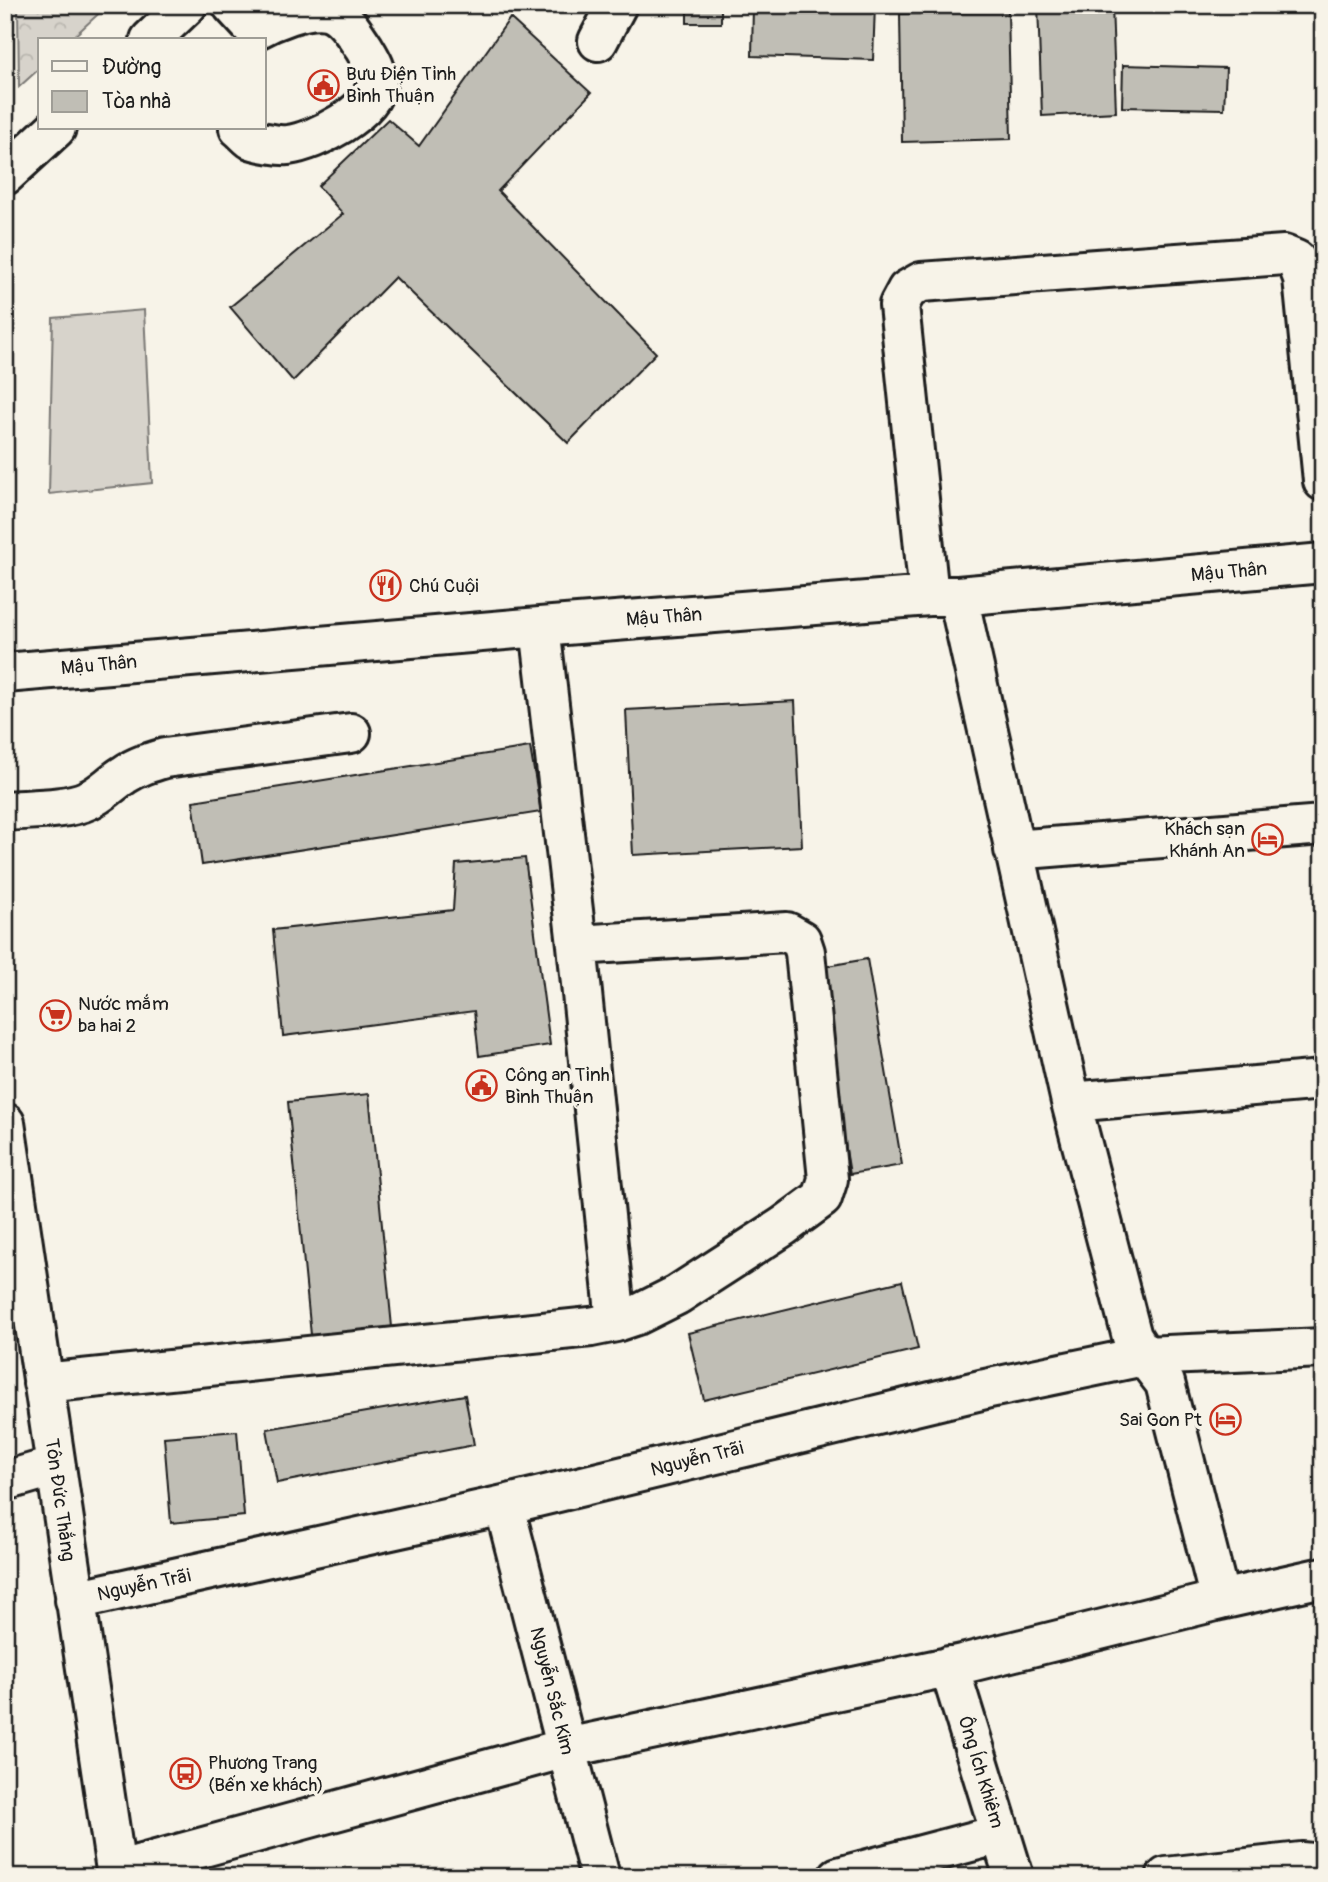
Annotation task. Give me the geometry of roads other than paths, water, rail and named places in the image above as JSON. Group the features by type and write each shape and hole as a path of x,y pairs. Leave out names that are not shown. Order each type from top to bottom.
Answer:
{"street":[{"path":"151,38 187,5"},
{"path":"598,41 617,5"},
{"path":"241,130 253,140 287,145 325,134 368,102 377,83 374,64 356,35 344,20 328,10 301,12 245,25"},
{"path":"5,175 54,130"},
{"path":"1220,1600 1164,1383 1132,1337 1071,1102 1014,850 943,596 899,305 907,290 921,282 1284,255 1296,260 1303,278 1323,481"},
{"name":"Mậu Thân","path":"5,673 540,626 1323,564"},
{"path":"540,626 577,945 616,1322"},
{"path":"5,811 75,805 102,793 122,775 165,758 351,733"},
{"path":"1014,850 1323,825"},
{"path":"43,1383 591,1327 616,1322 677,1295 784,1226 822,1198 828,1179 805,952 801,940 787,932 577,945"},
{"path":"1071,1102 1323,1080"},
{"name":"Tôn Đức Thắng","path":"5,1123 117,1874"},
{"name":"Nguyễn Trãi","path":"75,1600 504,1505 985,1389 1144,1356 1323,1348"},
{"path":"5,1481 55,1466"},
{"name":"Nguyễn Sắc Kim","path":"504,1505 600,1877"},
{"path":"117,1874 566,1748 949,1666 1323,1577"},
{"name":"Ông Ích Khiêm","path":"949,1666 1014,1877"},
{"path":"838,1877 1001,1834"},
{"path":"1166,1877 1301,1862 1323,1864"}],"place":[{"name":"Bưu Điện Tỉnh Bình Thuận","path":"323,85"},
{"name":"Chú Cuội","path":"386,586"},
{"name":"Khách sạn Khánh An","path":"1268,840"},
{"name":"Nước mắm ba hai 2","path":"55,1015"},
{"name":"Công an Tỉnh Bình Thuận","path":"482,1086"},
{"name":"Sai Gon Pt","path":"1225,1420"},
{"name":"Phương Trang (Bến xe khách)","path":"185,1774"}]}
